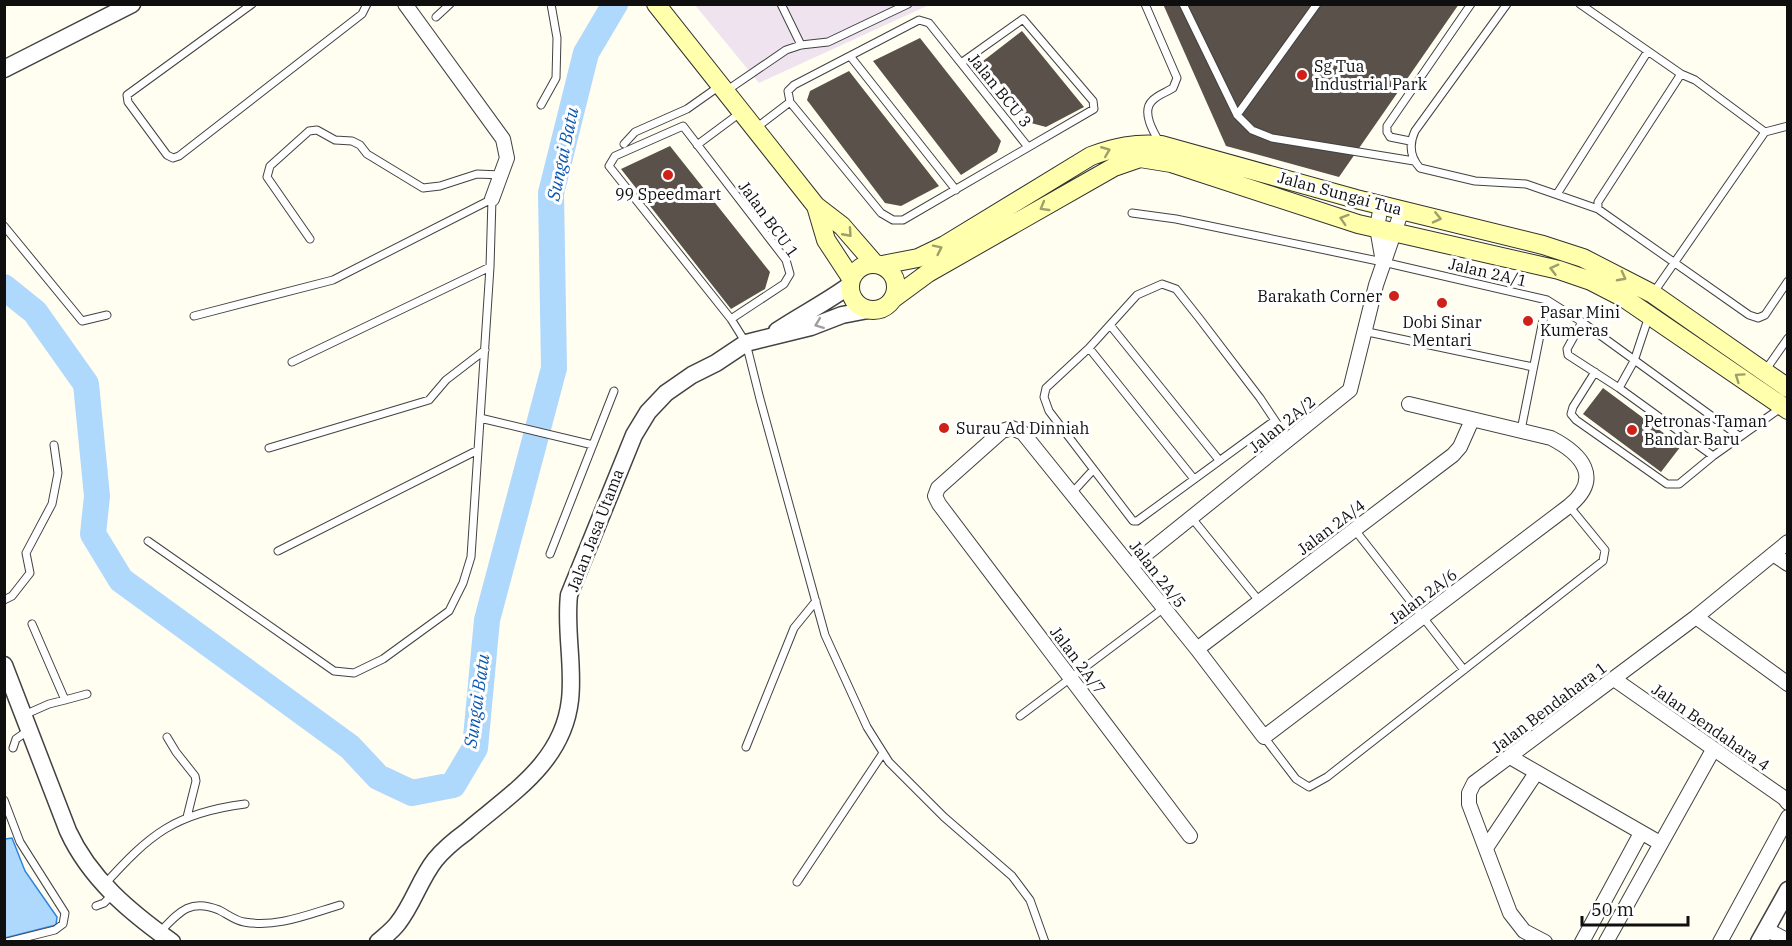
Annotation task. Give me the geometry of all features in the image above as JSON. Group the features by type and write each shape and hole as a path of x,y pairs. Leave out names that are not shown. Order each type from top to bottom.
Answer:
{"main road":[{"path":"661,10 816,206 842,226 879,265 893,276 896,291 894,298 883,308 868,310 852,298 851,282 826,240 816,206"},
{"name":"Jalan Sungai Tua","path":"879,265 918,258 945,245 1091,156 1117,146 1144,143 1161,145 1381,205 1543,244 1583,258 1653,294 1788,388"},
{"name":"Jalan Sungai Tua","path":"894,298 928,273 1114,167 1140,158 1199,171 1358,224 1559,270 1592,282 1624,298 1785,409"},
{"path":"851,282 861,267 879,265"}],"street":[{"path":"4,69 132,4"},
{"path":"405,4 502,139 507,158 492,199"},
{"name":"Jalan 2A/2","path":"1381,205 1377,228 1383,262"},
{"name":"Jalan 2A/2","path":"1131,566 1350,390 1359,361 1363,331 1383,262 1396,232 1402,210"},
{"name":"Jalan Jasa Utama","path":"769,336 832,298 851,282"},
{"name":"Jalan Jasa Utama","path":"378,942 398,924 435,860 529,779 552,754 561,737 570,702 571,681 566,618 569,595 627,451 648,412 666,393 746,343 811,327 842,315 868,310"},
{"path":"1409,404 1472,420 1521,429"},
{"name":"Jalan 2A/4","path":"1197,650 1453,455 1460,447 1472,420"},
{"name":"Jalan 2A/5","path":"939,504 935,496 938,488 1002,431 1012,428 1023,433 1131,566 1264,737"},
{"name":"Jalan 2A/6","path":"1264,737 1576,501 1588,480 1587,472 1580,460 1562,444 1540,434 1521,429"},
{"name":"Jalan 2A/7","path":"939,504 1190,836"},
{"name":"Jalan Bendahara 1","path":"1545,942 1524,931 1510,913 1469,804 1469,793 1474,783 1696,617 1788,542"},
{"path":"1773,554 1788,564"},
{"path":"1696,617 1788,684"},
{"path":"4,665 81,857 109,890 129,909 166,937"},
{"name":"Jalan Bendahara 4","path":"1614,679 1788,803"},
{"path":"1606,942 1713,750"},
{"path":"1510,757 1660,843"},
{"path":"1486,848 1536,773"},
{"path":"1720,942 1788,817"},
{"path":"1582,942 1641,832"},
{"path":"1788,890 1763,935 1788,941"}],"lane":[{"path":"252,4 127,95 128,102 167,155 173,158 179,156 362,14 367,4"},
{"path":"436,17 450,4"},
{"path":"541,105 556,78 557,38 551,4"},
{"path":"781,4 801,45"},
{"path":"624,144 635,132 687,109 786,50 801,45 828,42 908,4"},
{"path":"1145,4 1177,78 1173,88 1154,99 1149,105 1150,124 1161,145"},
{"path":"1183,4 1237,115 1252,130 1272,138 1414,161"},
{"path":"1237,115 1317,4"},
{"path":"1410,141 1390,137 1387,126 1470,4"},
{"path":"1507,4 1437,99 1410,141 1414,161 1420,168 1475,181 1526,184 1598,209 1749,315 1758,318 1765,315 1788,282"},
{"path":"1580,4 1681,74 1695,80 1765,132"},
{"name":"Jalan BCU 3","path":"919,20 929,23 1028,147 903,220 894,220 881,213 790,102 788,91 794,85 850,56 919,20"},
{"path":"961,63 1023,20 1093,101 1094,109 1028,147"},
{"path":"1557,194 1648,51"},
{"path":"850,56 956,190"},
{"path":"1598,209 1598,202 1681,74"},
{"path":"755,129 790,102"},
{"path":"698,145 742,112"},
{"name":"Jalan BCU 1","path":"683,126 698,145 786,260 790,274 784,284 731,319 609,166 615,156 683,126"},
{"path":"1653,294 1765,132 1788,126"},
{"path":"310,239 267,177 270,166 309,131 317,130 335,140 352,141 360,145 367,154 423,188 440,186 477,174 502,175"},
{"path":"148,541 334,671 354,673 383,660 449,611 463,583 471,557 490,267 492,199 333,280 194,316"},
{"name":"Jalan 2A/1","path":"1132,213 1176,219 1383,262 1547,300 1582,322 1739,436"},
{"path":"4,226 82,321 107,315"},
{"path":"292,362 490,267"},
{"path":"1274,421 1137,521 1133,521 1049,411 1044,397 1046,388 1089,348 1137,295 1162,284 1176,289 1260,398 1288,440"},
{"path":"1521,429 1547,300"},
{"path":"1619,388 1634,361 1649,315"},
{"path":"731,319 746,343 759,399 825,635 867,727 889,762 944,818 1011,876 1030,900 1045,942"},
{"path":"1582,322 1567,349 1568,355 1619,388 1713,456"},
{"path":"1110,325 1219,460"},
{"path":"1363,331 1533,367"},
{"path":"1764,372 1788,338"},
{"path":"1089,348 1194,479"},
{"path":"1780,349 1788,355"},
{"path":"269,448 429,400 446,380 485,350"},
{"path":"1595,372 1571,414 1576,420 1667,484 1679,483 1739,436 1785,409"},
{"path":"550,554 614,391"},
{"path":"480,418 593,445"},
{"path":"4,600 12,596 30,573 26,553 52,504 58,473 54,444"},
{"path":"278,551 478,450"},
{"path":"1072,493 1093,470"},
{"path":"1264,737 1296,780 1309,787 1327,777 1603,561 1605,550 1569,506"},
{"path":"1191,517 1260,602"},
{"path":"1355,530 1464,670"},
{"path":"746,747 794,628 816,601"},
{"path":"1020,716 1164,608"},
{"path":"32,624 65,700"},
{"path":"4,693 24,717"},
{"path":"13,748 24,717 49,704 87,694"},
{"path":"167,737 195,776 196,781 187,817"},
{"path":"797,882 883,753"},
{"path":"4,800 7,815 20,842 65,913 63,924 55,930 7,942"},
{"path":"96,906 104,903 128,858 158,832 187,817 214,808 245,804"},
{"path":"166,937 188,906 199,905 217,909 243,922 283,922 340,905"}],"shaded area":[{"path":"695,5 929,5 759,83"}],"water":[{"path":"12,838 25,871 57,917 56,925 5,938 5,839"}],"building":[{"name":"Sg Tua Industrial Park","path":"1163,4 1459,4 1339,177 1226,146"},
{"path":"1022,31 1084,107 1046,127 1031,123 983,61"},
{"path":"920,38 1001,141 997,152 961,175 873,61"},
{"path":"849,71 939,186 901,206 885,203 807,100 810,91"},
{"path":"670,146 770,272 765,289 731,309 621,169"},
{"name":"Petronas Taman Bandar Baru","path":"1603,388 1681,446 1661,472 1583,414"}],"waterway":[{"name":"Sungai Batu","path":"4,287 35,312 86,384 97,496 93,534 121,580 350,747 378,777 412,793 453,785 475,748 487,620 554,368 551,193 586,53 615,4"}],"place":[{"name":"Sg Tua Industrial Park","path":"1302,75"},
{"name":"99 Speedmart","path":"668,175"},
{"name":"Barakath Corner","path":"1394,296"},
{"name":"Dobi Sinar Mentari","path":"1442,303"},
{"name":"Pasar Mini Kumeras","path":"1528,321"},
{"name":"Surau Ad Dinniah","path":"944,428"},
{"name":"Petronas Taman Bandar Baru","path":"1632,430"}]}
